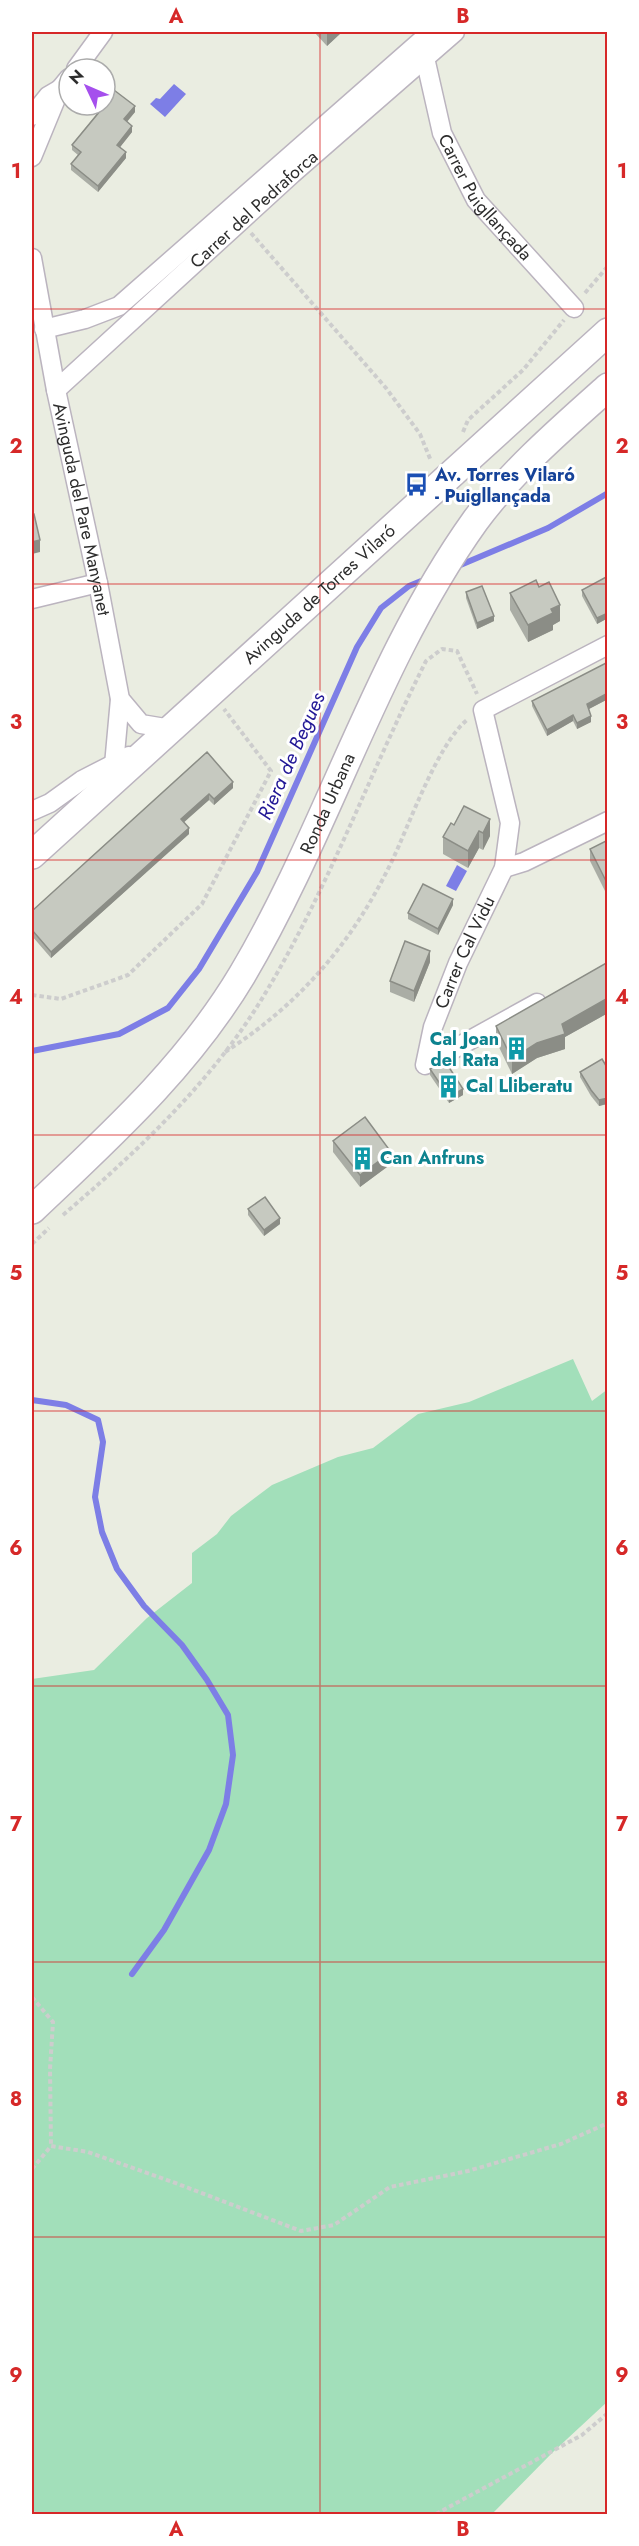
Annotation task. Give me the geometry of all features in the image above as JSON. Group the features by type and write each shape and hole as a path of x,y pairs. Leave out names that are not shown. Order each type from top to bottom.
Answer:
{"main road":[{"name":"Avinguda de Torres Vilaró","path":"32,855 608,332"},
{"name":"Ronda Urbana","path":"32,1210 150,1097 187,1054 241,976 284,897 398,648 459,545 477,518 525,465 608,387"}],"street":[{"path":"85,57 103,32"},
{"name":"Carrer Puigllançada","path":"404,32 421,49 442,133 476,200 574,308"},
{"name":"Carrer del Pedraforca","path":"44,329 85,319 119,306 421,49 455,32"},
{"name":"Carrer del Pedraforca","path":"56,390 241,221 421,49"},
{"path":"32,116 37,98 57,88"},
{"path":"32,157 37,131 57,97"},
{"name":"Avinguda del Pare Manyanet","path":"32,258 56,390 98,583 120,699 141,724 171,729"},
{"path":"32,599 98,583"},
{"path":"483,710 608,645"},
{"path":"114,765 120,699"},
{"name":"Carrer Cal Vidu","path":"483,710 510,824 504,868 454,973 433,1027 425,1065 557,992"},
{"path":"32,811 50,803 82,780 114,765 171,729"},
{"path":"504,868 524,862 608,821"}],"path":[{"path":"241,221 386,388 420,434 439,486"},
{"path":"461,438 468,420 522,370 608,266"},
{"path":"32,994 61,999 128,975 202,903 271,771 211,693"},
{"path":"225,1052 279,1014 336,955 377,888 415,806 442,757 466,721 483,710"},
{"path":"32,1997 53,2022 50,2069 51,2146 32,2169"},
{"path":"51,2146 88,2152 301,2231 334,2225 390,2187 478,2168 561,2144 608,2123"},
{"path":"436,2514 582,2434 608,2413"},
{"path":"32,2513 44,2514"}],"green space":[{"path":"573,1359 592,1401 608,1389 607,2402 553,2452 492,2514 32,2514 32,1679 94,1670 147,1618 192,1583 192,1553 217,1534 231,1516 272,1485 338,1457 373,1448 418,1414 469,1402"}],"shaded area":[{"path":"174,84 186,94 165,117 150,104 156,98 160,99"},
{"path":"457,865 467,871 456,891 446,886"}],"building":[{"path":"117,92 135,106 124,119 132,126 117,145 126,152 98,186 71,164 81,152 72,145 95,117 117,117"},
{"path":"32,514 34,514 40,540 32,542"},
{"path":"608,576 608,613 597,618 582,590"},
{"path":"536,580 539,587 549,582 560,605 551,609 553,613 528,625 510,593"},
{"path":"482,586 494,616 477,623 466,592"},
{"path":"608,662 608,693 587,704 591,716 577,723 573,715 547,730 532,701"},
{"path":"207,752 233,782 214,799 209,794 181,819 189,828 51,952 32,930 32,911"},
{"path":"464,806 490,819 483,833 479,831 468,851 443,837 451,823 454,825"},
{"path":"608,840 608,885 590,849"},
{"path":"423,884 453,899 438,929 408,913"},
{"path":"405,941 430,951 414,991 390,981"},
{"path":"608,962 608,998 562,1024 565,1034 537,1043 512,1059 496,1026"},
{"path":"602,1059 608,1069 608,1098 599,1100 580,1072"},
{"name":"Cal Lliberatu","path":"445,1061 463,1089 449,1097 430,1069"},
{"name":"Can Anfruns","path":"365,1117 391,1152 360,1175 333,1141"},
{"path":"265,1197 280,1218 264,1230 248,1209"}],"waterway":[{"name":"Riera de Begues","path":"458,566 548,528 608,493"},
{"name":"Riera de Begues","path":"32,1051 119,1034 168,1008 199,969 257,872 357,647 381,608 409,586 426,579"},
{"path":"32,1400 66,1405 98,1420 103,1442 95,1497 102,1532 117,1569 144,1606 182,1645 228,1715 233,1755 226,1804 209,1850 164,1930 132,1974"}],"place":[{"name":"Av. Torres Vilaró - Puigllançada","path":"417,485"},
{"name":"Cal Joan del Rata","path":"517,1049"},
{"name":"Cal Lliberatu","path":"448,1086"},
{"name":"Can Anfruns","path":"362,1158"}]}
